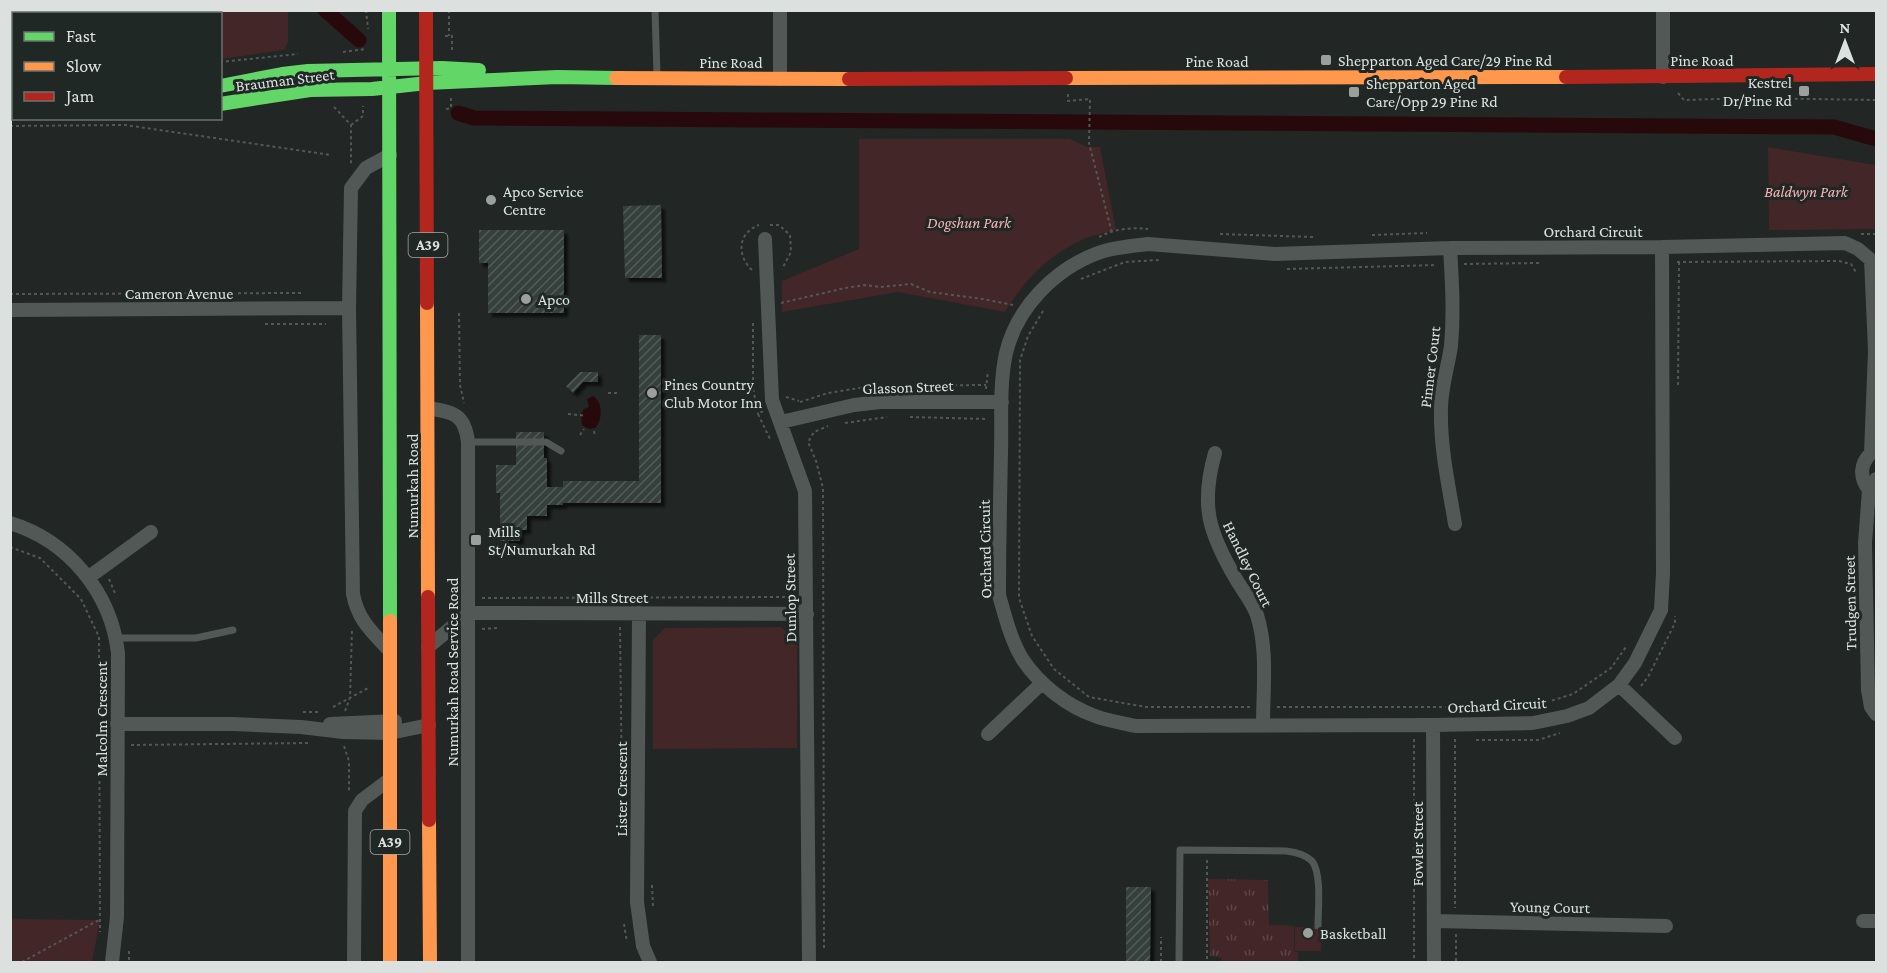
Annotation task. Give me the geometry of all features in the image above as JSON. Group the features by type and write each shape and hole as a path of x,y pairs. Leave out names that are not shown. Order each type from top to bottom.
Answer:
{"main road":[{"name":"Numurkah Road","path":"389,10 390,963"},
{"name":"Numurkah Road","path":"426,10 430,963"},
{"name":"Brauman Street","path":"222,86 309,71 426,69"},
{"name":"Pine Road","path":"426,69 463,69 557,77"},
{"path":"309,71 310,90"},
{"name":"Pine Road","path":"427,83 557,77 780,79 1663,77 1876,74"},
{"name":"Brauman Street","path":"222,104 310,90 390,88 427,83"},
{"path":"414,421 428,408"},
{"path":"389,460 401,441"}],"street":[{"path":"780,10 780,79"},
{"path":"1663,10 1663,77"},
{"path":"390,155 366,168 351,188 349,308 353,594 355,607 361,620 390,651"},
{"name":"Dunlop Street","path":"765,239 772,400 805,491 809,963"},
{"path":"1662,247 1845,243 1874,259"},
{"name":"Orchard Circuit","path":"1148,244 1275,254 1450,248 1662,247 1663,573 1661,610 1635,663 1619,685 1589,708 1567,716 1533,723 1433,732 1263,725 1136,726 1095,717 1069,703 1042,683 1022,659 999,595 1002,402 1006,352 1031,302 1051,281 1072,265 1099,252 1116,248 1148,244"},
{"name":"Pinner Court","path":"1450,248 1453,323 1442,386 1441,409 1442,435 1455,524"},
{"name":"Trudgen Street","path":"1874,259 1874,456 1866,459 1862,467 1863,482 1873,484 1865,543 1869,690 1871,707 1876,714"},
{"name":"Cameron Avenue","path":"10,310 349,308"},
{"name":"Glasson Street","path":"781,422 854,405 880,402 1002,402"},
{"name":"Numurkah Road Service Road","path":"428,408 449,411 459,417 465,425 468,442 468,963"},
{"name":"Handley Court","path":"1215,453 1208,477 1207,503 1210,525 1224,559 1256,614 1264,645 1263,725"},
{"name":"Malcolm Crescent","path":"10,523 50,541 76,562 89,577 116,638 118,653 117,917 112,963"},
{"path":"89,577 151,532"},
{"path":"428,647 468,614"},
{"name":"Mills Street","path":"468,614 807,614"},
{"name":"Lister Crescent","path":"639,614 638,902 643,946 650,963"},
{"path":"988,734 1042,683"},
{"path":"1619,685 1675,738"},
{"path":"117,724 233,724 301,727 343,732 429,725"},
{"name":"Fowler Street","path":"1433,732 1434,963"},
{"path":"354,963 355,811 362,800 390,779"},
{"name":"Young Court","path":"1434,921 1666,926"}],"lane":[{"path":"655,10 657,78"},
{"path":"468,442 546,442 561,451"},
{"path":"116,638 195,638 233,630"},
{"path":"1179,963 1180,850 1286,851 1302,854 1312,862 1317,875 1318,926"}],"path":[{"path":"449,10 449,36"},
{"path":"1663,77 1684,99 1876,100"},
{"path":"1074,78 1067,92 1068,101 1090,99 1089,142 1116,248"},
{"path":"328,104 339,111 351,124 351,188"},
{"path":"10,126 125,125 331,155"},
{"path":"1098,238 1112,232 1134,228 1157,230"},
{"path":"1371,236 1429,233"},
{"path":"1216,234 1317,238"},
{"path":"1678,390 1680,247"},
{"path":"1081,278 1125,262 1164,261"},
{"path":"1662,262 1839,261 1851,264 1857,273"},
{"path":"1286,269 1542,263"},
{"path":"781,303 865,285 880,287 911,284 930,292 1012,304 1036,324"},
{"path":"10,294 304,293"},
{"path":"1012,304 1016,299"},
{"path":"1044,310 1028,336 1020,360 1019,598 1032,636 1054,669 1089,697 1146,707 1531,707 1573,694 1611,668 1629,642"},
{"path":"901,417 987,420 988,366"},
{"path":"608,393 619,393"},
{"path":"568,414 581,415"},
{"path":"844,423 890,417"},
{"path":"824,951 823,488 808,442 814,432 832,424"},
{"path":"580,435 584,429"},
{"path":"594,430 595,437"},
{"path":"10,547 40,558 81,599 99,637 100,941"},
{"path":"482,598 795,597"},
{"path":"1631,696 1648,677 1675,623 1675,611"},
{"path":"1467,740 1538,740 1568,731"},
{"path":"1414,963 1414,739 1433,732 1455,740 1456,963"},
{"path":"126,745 309,743"},
{"path":"1207,860 1207,963"},
{"path":"22,963 100,920 117,917"},
{"path":"1161,937 1161,963"}],"green space":[{"path":"10,11 288,11 288,42 284,50 222,59 222,12 12,12 11,61"},
{"name":"Dogshun Park","path":"859,139 1070,139 1087,147 1100,147 1116,230 1084,239 1049,260 1029,279 1005,312 898,292 782,312 782,281 859,249"},
{"name":"Baldwyn Park","path":"1768,147 1876,165 1876,229 1769,230"},
{"path":"781,627 797,640 797,748 653,749 653,640 665,628"},
{"path":"1208,879 1268,880 1269,925 1294,926 1294,951 1298,952 1298,962 1221,962 1222,958 1210,956"},
{"path":"11,919 100,920 92,962 11,962"},
{"name":"Basketball","path":"1321,926 1321,951 1295,951 1295,927"}],"shaded area":[{"path":"593,396 599,402 601,416 598,425 589,429 582,425 581,414 589,407 587,399"}],"building":[{"path":"661,205 662,278 625,278 623,206"},
{"path":"479,230 564,230 564,313 488,313 488,263 479,263"},
{"name":"Pines Country Club Motor Inn","path":"639,335 661,335 661,503 547,505 547,516 527,516 527,530 520,530 520,541 500,541 500,493 496,493 496,465 516,465 516,432 544,432 547,487 563,487 563,481 639,481"},
{"path":"580,372 598,372 598,382 583,382 573,393 566,386"},
{"path":"1126,887 1151,887 1150,962 1126,962"}],"waterway":[{"path":"325,10 359,40"},
{"path":"458,113 474,118 1834,127 1876,139"}],"traffic: fast":[{"path":"389,10 390,621"},
{"path":"222,86 308,71 442,68 479,70"},
{"path":"222,104 310,90 372,89 427,83 557,77 616,78"}],"traffic: slow":[{"path":"1066,78 1566,77"},
{"path":"616,78 849,79"},
{"path":"427,303 428,597"},
{"path":"390,621 390,962"},
{"path":"429,820 430,962"}],"traffic: jam":[{"path":"426,10 427,303"},
{"path":"1566,77 1876,74"},
{"path":"849,79 1066,78"},
{"path":"428,597 429,820"}],"place":[{"name":"Shepparton Aged Care/29 Pine Rd","path":"1326,60"},
{"name":"Kestrel Dr/Pine Rd","path":"1804,91"},
{"name":"Shepparton Aged Care/Opp 29 Pine Rd","path":"1354,92"},
{"name":"Apco Service Centre","path":"491,200"},
{"name":"Apco","path":"526,299"},
{"name":"Pines Country Club Motor Inn","path":"652,393"},
{"name":"Mills St/Numurkah Rd","path":"476,540"},
{"name":"Basketball","path":"1308,933"}]}
